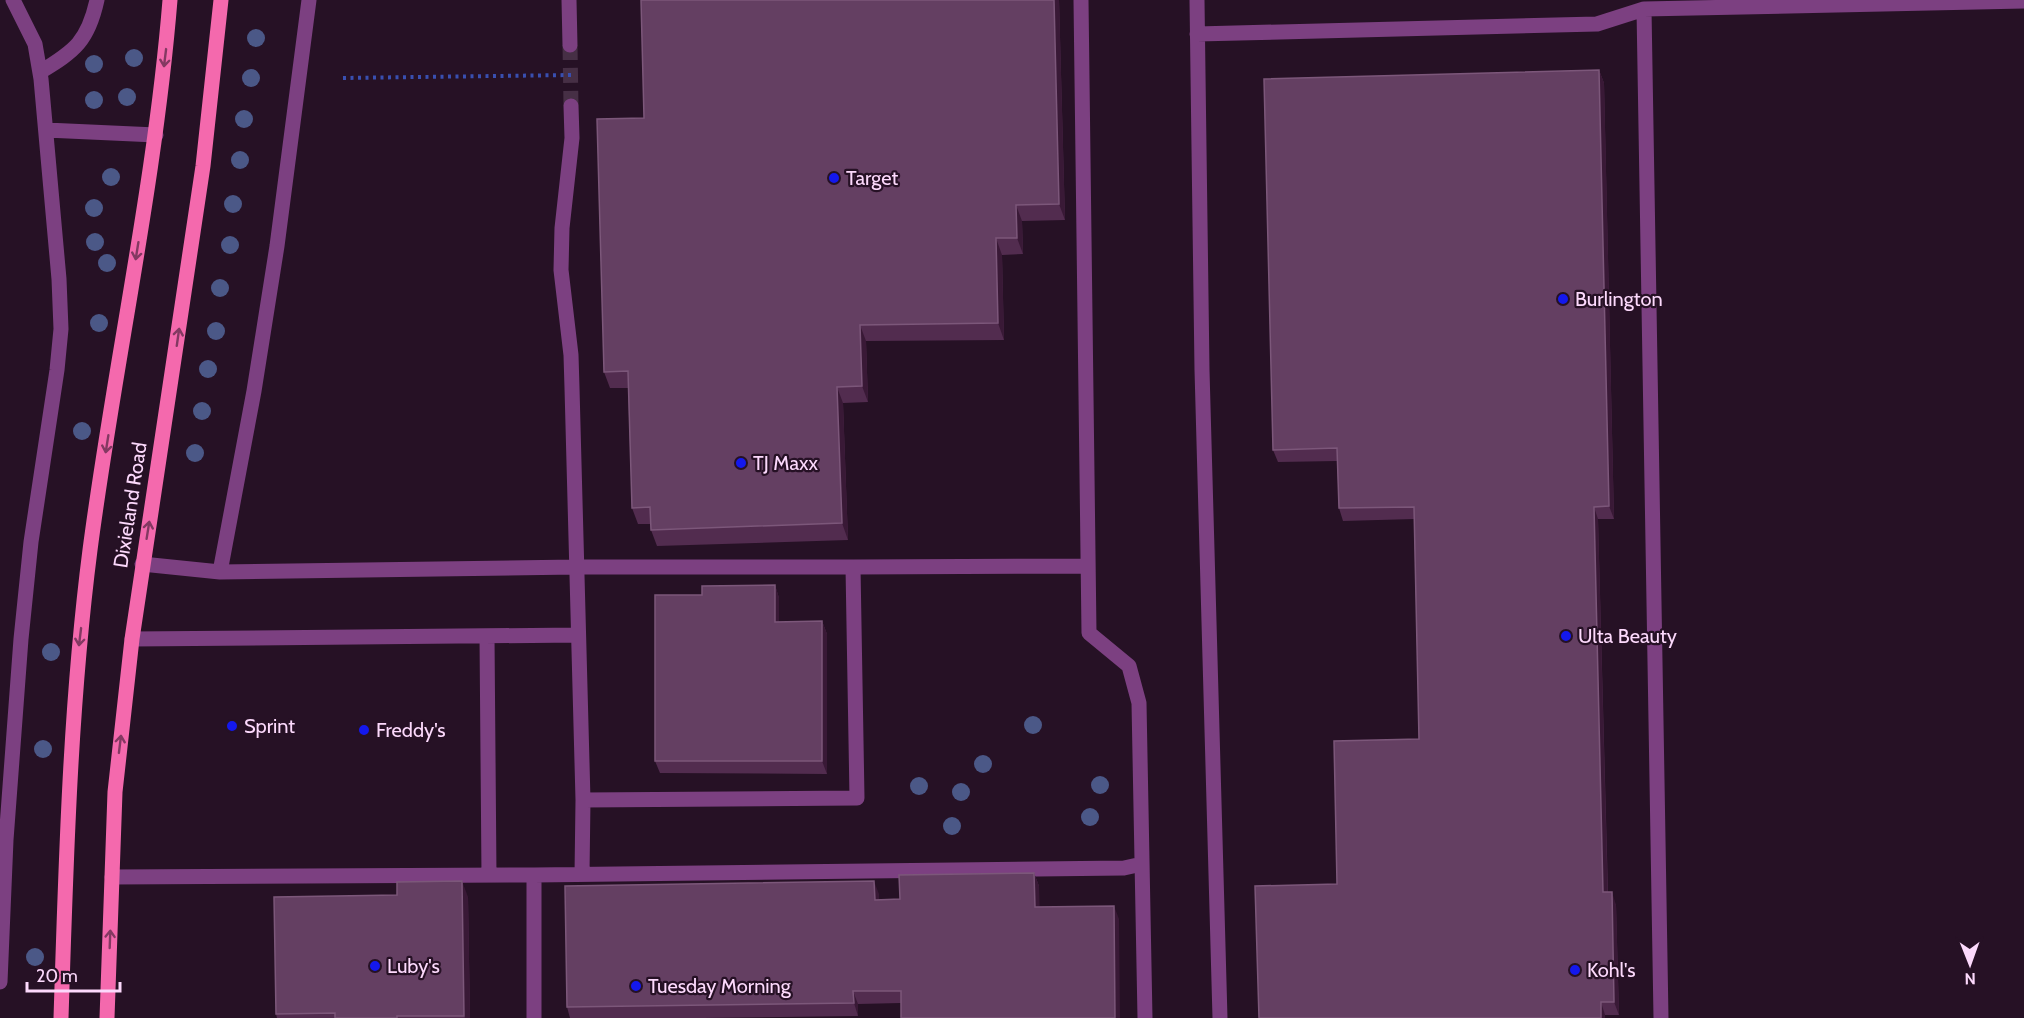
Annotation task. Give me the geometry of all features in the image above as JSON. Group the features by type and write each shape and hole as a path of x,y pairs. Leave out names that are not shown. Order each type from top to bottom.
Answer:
{"main road":[{"name":"Dixieland Road","path":"61,1018 68,819 78,649 90,549 156,135 170,0"},
{"name":"Dixieland Road","path":"107,1018 115,792 132,639 203,166 221,0"}],"lane":[{"path":"0,982 6,840 21,639 31,542 56,380 61,329 40,72 35,44 13,0"},
{"path":"40,72 65,57 83,39 93,19 97,0"},
{"path":"220,572 254,391 277,246 309,0"},
{"path":"569,0 570,45"},
{"path":"1081,0 1089,633 1129,666 1139,702 1145,1018"},
{"path":"1197,0 1202,370 1220,1018"},
{"path":"1197,34 1597,24 1644,9 2024,1"},
{"path":"1644,9 1661,1018"},
{"path":"571,106 572,138 562,228 561,270 571,355 583,800 582,874"},
{"path":"46,130 156,135"},
{"path":"142,564 220,572 576,567 1088,566"},
{"path":"583,800 857,798 853,567"},
{"path":"132,639 578,635"},
{"path":"487,636 489,875"},
{"path":"112,877 1124,868 1142,864"},
{"path":"534,875 534,1018"}],"path":[{"path":"344,78 571,75"}],"building":[{"name":"Target","path":"641,0 1054,0 1059,204 1016,205 1017,238 996,238 998,323 860,325 862,386 837,387 842,523 651,530 650,507 632,508 628,371 604,372 597,119 644,118"},
{"path":"1599,70 1609,506 1594,507 1603,892 1612,892 1614,1002 1601,1002 1601,1018 1259,1018 1255,886 1337,884 1334,741 1419,739 1414,507 1339,508 1337,448 1273,450 1264,79"},
{"path":"775,585 775,622 822,621 822,761 655,761 655,595 702,595 702,586"},
{"path":"1034,873 1035,907 1114,906 1115,1018 901,1018 901,991 853,991 854,1003 567,1007 565,886 874,881 875,900 900,899 899,875"},
{"name":"Luby's","path":"462,881 464,1016 335,1018 335,1013 276,1014 274,897 397,895 397,882"}],"tunnel":[{"path":"570,45 571,106"}],"place":[{"name":"Target","path":"834,178"},
{"name":"Burlington","path":"1563,299"},
{"name":"TJ Maxx","path":"741,463"},
{"name":"Ulta Beauty","path":"1566,636"},
{"name":"Sprint","path":"232,726"},
{"name":"Freddy's","path":"364,730"},
{"name":"Luby's","path":"375,966"},
{"name":"Kohl's","path":"1575,970"},
{"name":"Tuesday Morning","path":"636,986"}]}
